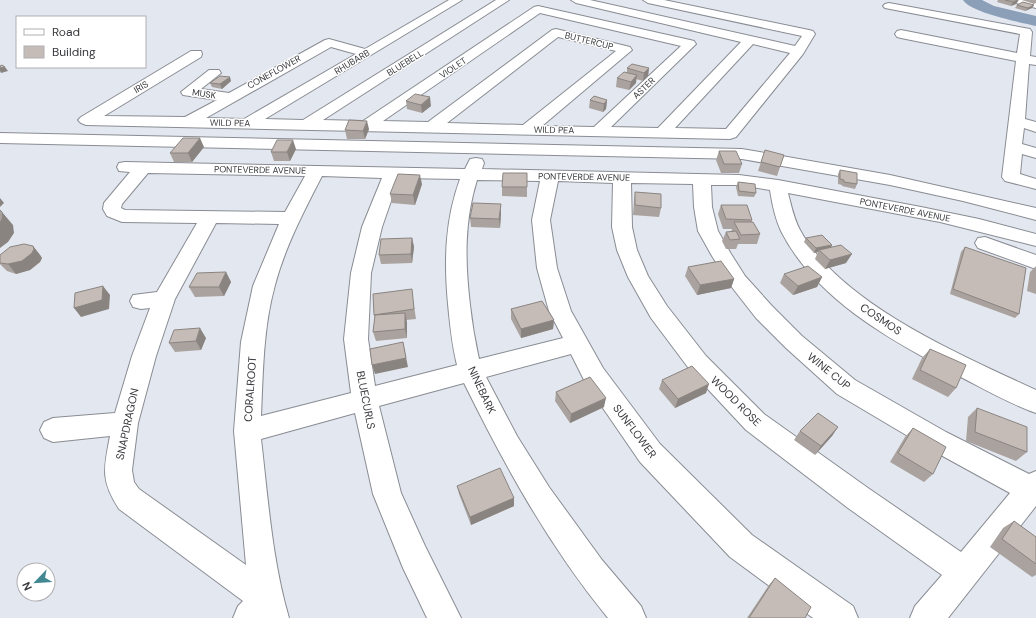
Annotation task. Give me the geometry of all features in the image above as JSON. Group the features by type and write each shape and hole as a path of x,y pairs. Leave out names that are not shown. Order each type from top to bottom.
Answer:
{"street":[{"name":"RHUBARB","path":"246,124 457,0"},
{"name":"BLUEBELL","path":"305,125 504,0"},
{"path":"576,0 798,51"},
{"path":"588,40 647,0"},
{"name":"WILD PEA","path":"86,120 432,127 489,140 527,130 730,134 798,51 809,34 647,0"},
{"path":"1016,0 1036,5"},
{"path":"889,6 1026,32 1031,41 1030,60 1021,80 1025,101 1017,122 1010,177 1036,184"},
{"name":"VIOLET","path":"366,126 538,9 610,25"},
{"name":"ASTER","path":"598,131 690,44 610,25"},
{"name":"BUTTERCUP","path":"432,127 556,33 626,50 527,130"},
{"path":"901,34 1030,60"},
{"path":"394,36 471,56"},
{"path":"663,132 750,40"},
{"name":"CONEFLOWER","path":"186,122 329,42 368,52"},
{"name":"IRIS","path":"86,120 196,54"},
{"name":"MUSK","path":"214,73 188,92 229,97"},
{"path":"1021,80 1036,83"},
{"path":"33,139 86,120"},
{"path":"1017,122 1036,126"},
{"path":"0,138 489,140 742,154 787,161 961,195 1036,214"},
{"name":"NINEBARK","path":"489,140 470,175 457,222 455,269 462,335 472,371 505,438 543,504 598,582 629,618"},
{"path":"1014,147 1036,153"},
{"name":"PONTEVERDE AVENUE","path":"210,217 122,216 114,212 112,209 113,203 134,168 739,180 778,185 943,217 1003,230 1036,240"},
{"name":"CORALROOT","path":"263,612 247,430 253,342 264,286 278,248 291,218 316,171"},
{"name":"BLUECURLS","path":"392,174 372,227 361,273 356,339 364,399 387,494 414,557 444,618"},
{"name":"SUNFLOWER","path":"550,176 541,220 547,268 560,311 594,375 650,453 741,546 841,618"},
{"name":"WOOD ROSE","path":"622,177 622,227 626,250 638,277 659,312 698,363 755,422 858,498 964,572"},
{"name":"WINE CUP","path":"702,179 703,207 708,231 722,256 738,280 764,312 794,342 846,387 937,440 1035,488"},
{"name":"COSMOS","path":"778,185 782,209 791,232 800,247 817,269 846,295 889,326 953,362 1036,402"},
{"path":"210,217 291,218"},
{"name":"SNAPDRAGON","path":"210,217 152,300 144,356 126,423 118,470 121,487 129,499 263,612"},
{"path":"985,243 1036,262"},
{"path":"247,430 577,343"},
{"path":"53,430 126,423"},
{"path":"927,618 1035,488"}],"building":[{"path":"1005,0 1018,0 1013,2"},
{"path":"1023,2 1034,5 1028,8 1017,5"},
{"path":"632,64 649,68 644,73 627,68"},
{"path":"624,72 637,75 631,82 617,78"},
{"path":"220,76 230,77 220,84 210,83"},
{"path":"415,94 430,97 421,105 406,101"},
{"path":"594,96 607,100 604,104 590,100"},
{"path":"349,120 367,121 363,131 345,130"},
{"path":"183,138 200,138 188,153 170,153"},
{"path":"277,140 293,140 287,152 271,152"},
{"path":"765,150 784,155 780,167 761,162"},
{"path":"719,151 736,151 742,164 724,164"},
{"path":"840,170 857,173 857,184 844,182 844,180 840,179"},
{"path":"503,173 527,173 527,187 502,187"},
{"path":"398,174 420,175 413,195 390,194"},
{"path":"738,182 755,184 756,193 739,191"},
{"path":"635,192 661,194 661,208 635,205"},
{"path":"473,203 501,204 499,219 470,218"},
{"path":"721,205 747,205 752,220 726,219"},
{"path":"0,210 2,212 2,219 0,223"},
{"path":"734,222 753,222 760,234 741,235"},
{"path":"736,231 740,239 730,240 726,232"},
{"path":"822,235 832,245 816,248 806,238"},
{"path":"412,238 411,254 379,255 381,239"},
{"path":"24,244 33,246 34,249 32,253 22,261 8,264 0,263 0,255 10,247"},
{"path":"841,245 852,254 830,260 819,250"},
{"path":"965,247 1026,268 1019,314 953,289"},
{"path":"721,261 734,279 700,285 688,267"},
{"path":"808,266 822,277 798,286 784,274"},
{"path":"226,272 219,287 189,287 197,273"},
{"path":"103,286 102,300 74,308 75,293"},
{"path":"412,289 414,309 374,315 373,294"},
{"path":"542,301 554,320 521,329 511,309"},
{"path":"405,313 405,329 373,332 375,315"},
{"path":"200,328 196,341 169,343 174,330"},
{"path":"403,342 406,358 372,365 370,349"},
{"path":"930,349 966,365 956,388 920,370"},
{"path":"692,366 709,384 678,399 662,380"},
{"path":"590,377 606,398 571,414 556,392"},
{"path":"977,408 1027,427 1027,452 975,432"},
{"path":"818,413 838,427 821,446 800,431"},
{"path":"913,428 946,447 933,474 898,453"},
{"path":"500,468 514,498 470,517 457,486"},
{"path":"1014,521 1036,537 1036,564 1002,539"},
{"path":"775,578 811,607 805,618 749,618"}],"waterway":[{"path":"970,0 989,9 1036,21"}]}
